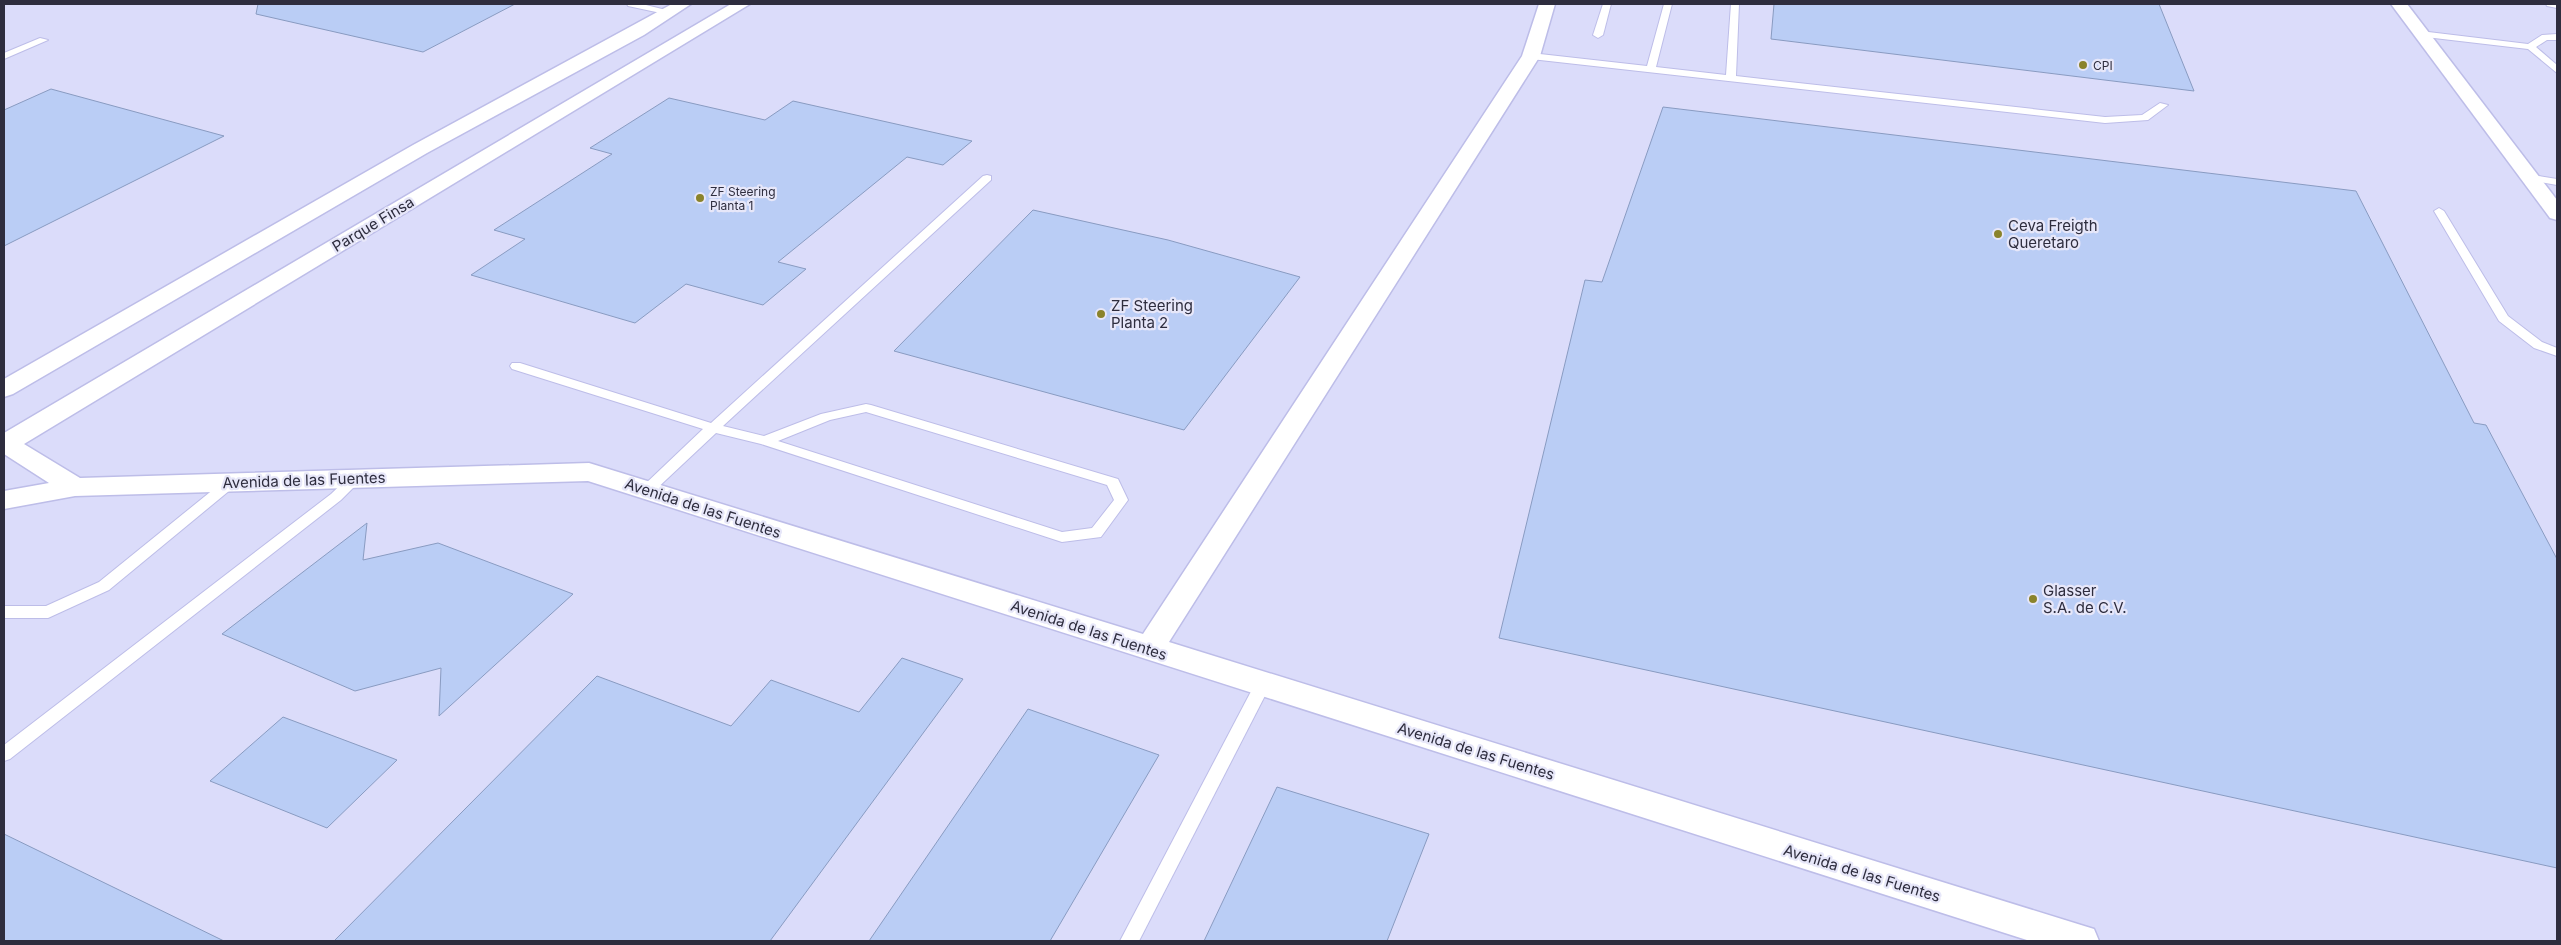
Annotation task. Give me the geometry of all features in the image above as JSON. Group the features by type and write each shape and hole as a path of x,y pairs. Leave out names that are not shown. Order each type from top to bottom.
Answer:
{"street":[{"name":"Parque Finsa","path":"4,443 742,4"},
{"path":"1150,649 1531,56 1547,4"},
{"path":"2399,4 2420,34 2532,178 2557,214"},
{"path":"4,389 420,149 638,31 676,8"},
{"path":"638,31 683,39"},
{"path":"420,149 474,164"},
{"path":"4,443 75,487"},
{"name":"Avenida de las Fuentes","path":"4,500 75,487 589,472 2081,941"}],"lane":[{"path":"631,4 676,8"},
{"path":"1598,35 1607,4"},
{"path":"1651,68 1668,4"},
{"path":"1731,77 1735,4"},
{"path":"2550,4 2557,5"},
{"path":"2420,34 2530,47 2546,58 2557,70"},
{"path":"2530,47 2544,37 2557,37"},
{"path":"4,56 43,40"},
{"path":"1531,56 2105,120 2144,118 2164,106"},
{"path":"647,490 987,178"},
{"path":"2532,178 2557,182"},
{"path":"2439,211 2503,318 2538,345 2557,352"},
{"path":"516,366 714,428 765,441 1062,536 1096,533 1121,500 1113,482 866,408 826,417 765,441"},
{"path":"4,754 336,497 355,479"},
{"path":"4,612 48,612 104,586 230,483"},
{"path":"1129,941 1263,684"}],"shaded area":[{"path":"4,4 2557,4 2557,941 4,941"}],"building":[{"path":"258,4 515,4 423,52 256,14"},
{"name":"CPI","path":"1774,4 2159,4 2194,91 1771,39"},
{"path":"51,89 224,136 4,246 4,110"},
{"name":"ZF Steering Planta 1","path":"669,98 765,120 793,101 972,141 943,165 907,157 778,262 806,269 763,305 686,284 635,323 471,275 525,239 494,230 612,154 590,148"},
{"name":"Glasser S.A. de C.V.","path":"1663,107 2356,191 2474,423 2486,425 2557,559 2557,868 1499,638 1585,280 1602,282"},
{"name":"ZF Steering Planta 2","path":"1033,210 1168,240 1300,277 1184,430 894,351"},
{"path":"367,523 363,560 438,543 573,594 439,716 441,668 355,691 222,634"},
{"path":"902,658 963,679 770,941 334,941 597,676 731,726 771,680 859,712"},
{"path":"1028,709 1159,755 1050,941 869,941"},
{"path":"283,717 397,760 327,828 210,781"},
{"path":"1277,787 1429,834 1387,941 1204,941"},
{"path":"4,834 224,941 4,941"}],"place":[{"name":"CPI","path":"2083,65"},
{"name":"ZF Steering Planta 1","path":"700,198"},
{"name":"Ceva Freigth Queretaro","path":"1998,234"},
{"name":"ZF Steering Planta 2","path":"1101,314"},
{"name":"Glasser S.A. de C.V.","path":"2033,599"}]}
